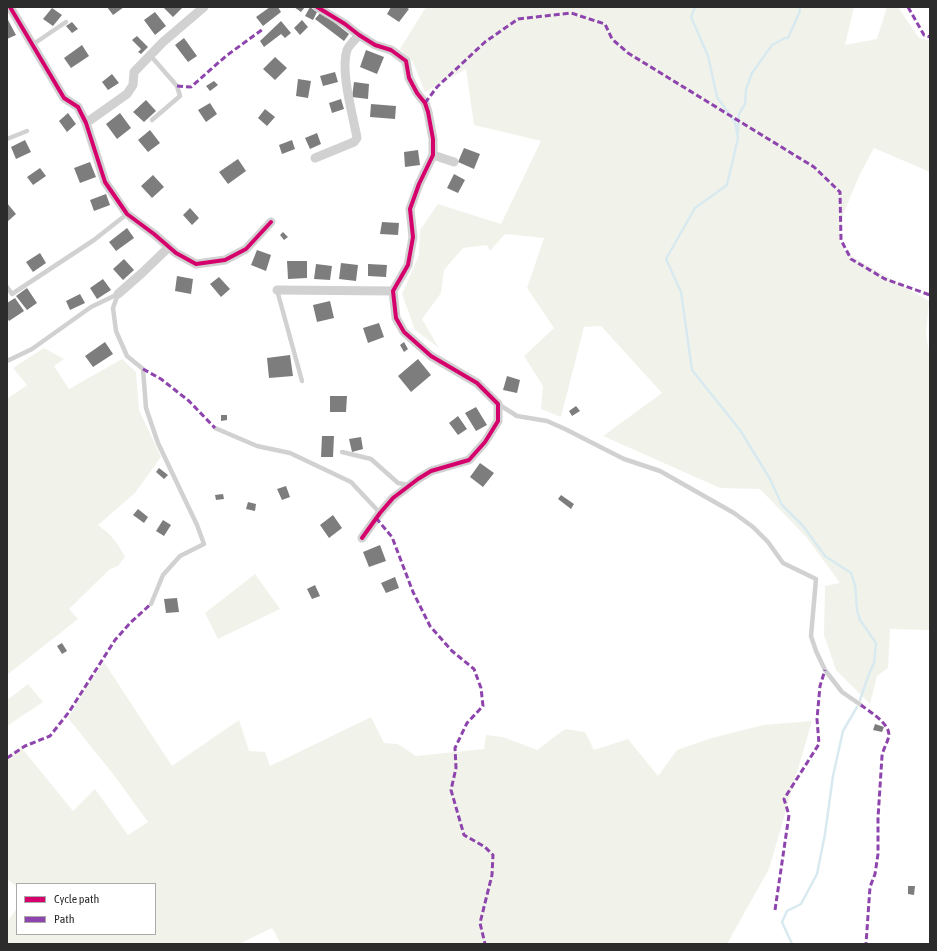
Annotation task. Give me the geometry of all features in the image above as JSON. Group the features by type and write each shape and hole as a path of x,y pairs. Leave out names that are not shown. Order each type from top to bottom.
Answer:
{"street":[{"path":"10,7 64,98 78,107 86,123 106,182 127,214 176,253 196,264 225,260 246,248 271,222"},
{"path":"86,123 127,94 133,85 134,72 150,54 204,7"},
{"path":"317,7 345,24 359,35 376,45 391,50 406,61 409,78 417,93 425,103 433,139 432,155 410,209 413,237 408,265 393,291 396,318 404,332 431,356 477,383 498,404 498,421 485,442 469,460 431,471 409,485 393,498 362,538"},
{"path":"315,158 354,142 357,138 347,85 345,65 348,50 359,35"},
{"path":"432,155 454,162"},
{"path":"118,294 169,247"},
{"path":"278,290 393,291"}],"lane":[{"path":"32,44 66,22"},
{"path":"150,54 177,86 180,96 152,120"},
{"path":"7,139 27,131"},
{"path":"7,287 12,294 94,240 127,214"},
{"path":"278,290 302,381"},
{"path":"7,361 32,349 91,307 118,294"},
{"path":"118,294 113,308 116,331 127,356 143,369 146,408 155,436 163,456 197,525 204,544 180,556 163,575 151,604"},
{"path":"498,404 517,416 547,421 624,460 660,471 734,513 753,527 768,542 783,563 816,580 811,636 816,651 825,670 842,692 861,705"},
{"path":"215,428 257,446 290,453 351,482 380,513"},
{"path":"342,452 371,459 398,483 409,485"}],"shaded area":[{"path":"426,7 854,7 845,45 877,39 887,7 898,7 919,38 930,41 930,172 874,148 859,176 843,215 839,239 846,253 929,301 926,334 930,359 930,630 890,629 888,668 877,676 870,704 836,670 824,635 825,586 840,583 807,538 760,489 720,488 603,436 662,393 601,326 584,327 561,417 541,409 543,386 524,356 554,328 527,288 544,238 505,234 490,251 487,245 463,248 444,270 441,293 422,319 439,348 415,330 402,294 419,255 420,230 438,204 501,224 541,141 474,125 466,69 425,92 413,62 400,49"},
{"path":"44,348 64,359 54,366 69,389 122,359 136,372 139,410 161,457 135,493 98,525 114,539 125,557 118,566 110,569 69,609 78,619 7,675 7,399 27,385 13,368"},
{"path":"255,574 280,609 218,639 205,613"},
{"path":"104,662 172,766 239,720 249,751 265,752 270,766 371,717 384,743 398,744 416,756 484,749 486,735 503,737 537,750 565,729 585,732 594,750 628,739 658,776 677,750 712,738 763,725 812,721 769,869 727,944 281,944 272,928 239,944 7,944 7,922 16,909 16,935 156,935 156,883 16,883 16,886 7,879 7,756 21,747 73,811 95,789 128,835 148,822 113,774 68,718"},
{"path":"28,684 43,702 7,726 7,700"}],"building":[{"path":"107,7 124,7 113,15"},
{"path":"163,7 183,7 173,17"},
{"path":"270,7 278,7 281,12 263,26 256,17"},
{"path":"294,7 305,7 301,12"},
{"path":"310,7 317,12 313,20 305,16"},
{"path":"391,7 406,7 409,9 399,22 387,14"},
{"path":"52,8 62,15 53,26 43,19"},
{"path":"155,12 166,26 155,35 144,20"},
{"path":"321,12 349,34 344,41 315,19"},
{"path":"7,20 16,35 7,39"},
{"path":"302,20 308,27 300,35 294,28"},
{"path":"281,21 291,33 285,38 281,34 264,47 260,41"},
{"path":"72,22 78,29 72,33 66,26"},
{"path":"137,36 148,47 141,54 138,52 141,49 132,40"},
{"path":"184,38 197,56 188,62 175,45"},
{"path":"82,45 89,56 71,68 64,58"},
{"path":"366,50 384,57 377,74 360,67"},
{"path":"275,57 287,68 275,80 263,69"},
{"path":"335,72 338,82 323,86 320,76"},
{"path":"112,74 119,83 108,90 102,82"},
{"path":"298,79 311,81 308,98 296,96"},
{"path":"214,81 218,85 210,91 206,86"},
{"path":"354,82 369,84 368,99 352,97"},
{"path":"341,99 344,109 332,113 329,103"},
{"path":"146,100 156,111 144,122 133,112"},
{"path":"210,103 217,114 206,122 198,110"},
{"path":"371,104 396,106 395,119 370,117"},
{"path":"265,109 275,117 267,126 258,118"},
{"path":"68,113 76,124 67,132 59,121"},
{"path":"120,113 131,128 117,139 106,124"},
{"path":"150,130 160,143 148,152 138,140"},
{"path":"317,133 321,144 310,149 305,138"},
{"path":"25,140 31,152 16,159 11,147"},
{"path":"292,140 295,149 282,154 279,145"},
{"path":"464,148 480,154 474,169 458,162"},
{"path":"418,150 420,165 405,167 404,152"},
{"path":"238,159 246,171 228,184 219,172"},
{"path":"90,162 96,177 80,183 74,168"},
{"path":"40,168 46,176 33,185 27,177"},
{"path":"454,174 465,180 458,193 447,188"},
{"path":"153,175 164,187 152,198 141,186"},
{"path":"106,194 110,205 94,211 90,200"},
{"path":"7,203 16,214 7,222"},
{"path":"190,208 199,218 192,225 183,215"},
{"path":"382,222 399,223 398,235 380,234"},
{"path":"127,228 134,238 116,251 109,242"},
{"path":"283,232 288,237 284,240 280,235"},
{"path":"257,250 271,255 266,271 251,265"},
{"path":"40,253 46,263 33,272 26,262"},
{"path":"124,259 134,270 123,280 113,269"},
{"path":"287,261 307,261 307,278 288,279"},
{"path":"341,263 358,265 356,281 339,279"},
{"path":"316,264 332,266 330,280 314,279"},
{"path":"368,264 387,265 386,277 368,276"},
{"path":"177,276 193,279 191,294 175,291"},
{"path":"219,277 230,289 221,297 210,284"},
{"path":"103,279 111,290 97,299 90,288"},
{"path":"27,288 37,303 27,310 16,296"},
{"path":"80,294 85,303 70,310 66,301"},
{"path":"15,298 24,311 9,321 7,318 7,303"},
{"path":"330,301 334,318 317,322 313,305"},
{"path":"379,323 384,337 368,343 363,328"},
{"path":"105,342 113,354 93,367 85,356"},
{"path":"404,342 408,349 404,352 400,345"},
{"path":"290,355 293,376 269,378 267,358"},
{"path":"418,359 431,375 411,392 398,376"},
{"path":"507,376 520,380 517,393 503,390"},
{"path":"330,396 347,396 346,412 330,412"},
{"path":"576,406 580,411 572,416 569,411"},
{"path":"476,407 487,425 476,431 465,413"},
{"path":"221,415 227,415 227,420 221,421"},
{"path":"458,416 467,429 458,435 449,423"},
{"path":"322,436 334,436 333,457 321,457"},
{"path":"361,437 363,449 352,452 349,439"},
{"path":"480,463 494,473 483,487 470,477"},
{"path":"159,468 168,475 164,479 156,472"},
{"path":"286,486 290,497 282,500 277,489"},
{"path":"223,494 224,499 216,500 215,495"},
{"path":"561,495 574,504 571,509 558,499"},
{"path":"248,502 256,504 255,511 246,509"},
{"path":"138,509 148,517 144,523 133,515"},
{"path":"333,515 342,528 329,538 320,525"},
{"path":"163,520 171,525 164,536 156,531"},
{"path":"380,545 386,561 369,567 363,552"},
{"path":"395,577 399,588 386,593 381,583"},
{"path":"315,585 320,596 312,599 307,589"},
{"path":"177,598 179,612 166,613 164,599"},
{"path":"62,643 67,651 62,654 57,646"},
{"path":"875,724 884,727 882,732 873,730"},
{"path":"908,886 915,886 914,895 908,894"}],"waterway":[{"path":"695,7 691,17 708,56 717,97 735,122 738,138 727,185 695,208 666,259 681,292 692,370 740,430 770,479 782,505 803,526 825,556 851,573 855,585 857,610 860,620 876,643 874,663 860,700"},
{"path":"738,132 739,114 745,104 746,89 752,73 772,45 785,38 788,38 800,11 799,7"},
{"path":"792,944 782,922 787,911 801,904 817,874 825,834 833,776 843,731 857,707"}],"marked path":[{"path":"908,7 924,35 930,37"},
{"path":"425,103 437,87 485,42 518,19 571,13 605,24 612,39 628,53 814,167 840,192 841,240 851,259 885,279 930,295"},
{"path":"177,86 191,87 226,56 263,29"},
{"path":"143,369 161,379 189,401 215,428"},
{"path":"376,518 392,537 413,592 430,626 452,651 474,669 481,688 483,706 467,723 455,748 456,768 451,790 464,835 485,847 493,855 492,875 480,923 485,944"},
{"path":"7,758 25,746 50,736 69,712 115,640 131,622 151,604"},
{"path":"775,910 789,815 784,799 819,744 817,719 820,686 825,670"},
{"path":"861,705 883,722 889,735 882,756 878,818 878,854 875,874 870,887 866,944"}],"cycle path":[{"path":"10,7 64,98 78,107 86,123 105,182 127,214 176,253 196,264 225,260 246,249 271,222"},
{"path":"317,7 375,45 391,50 406,61 409,78 417,93 425,103 428,112 433,139 433,155 419,184 410,209 413,237 408,265 393,291 396,318 404,332 431,356 477,383 498,404 498,421 485,442 469,460 431,471 418,479 393,498 362,538"}]}
